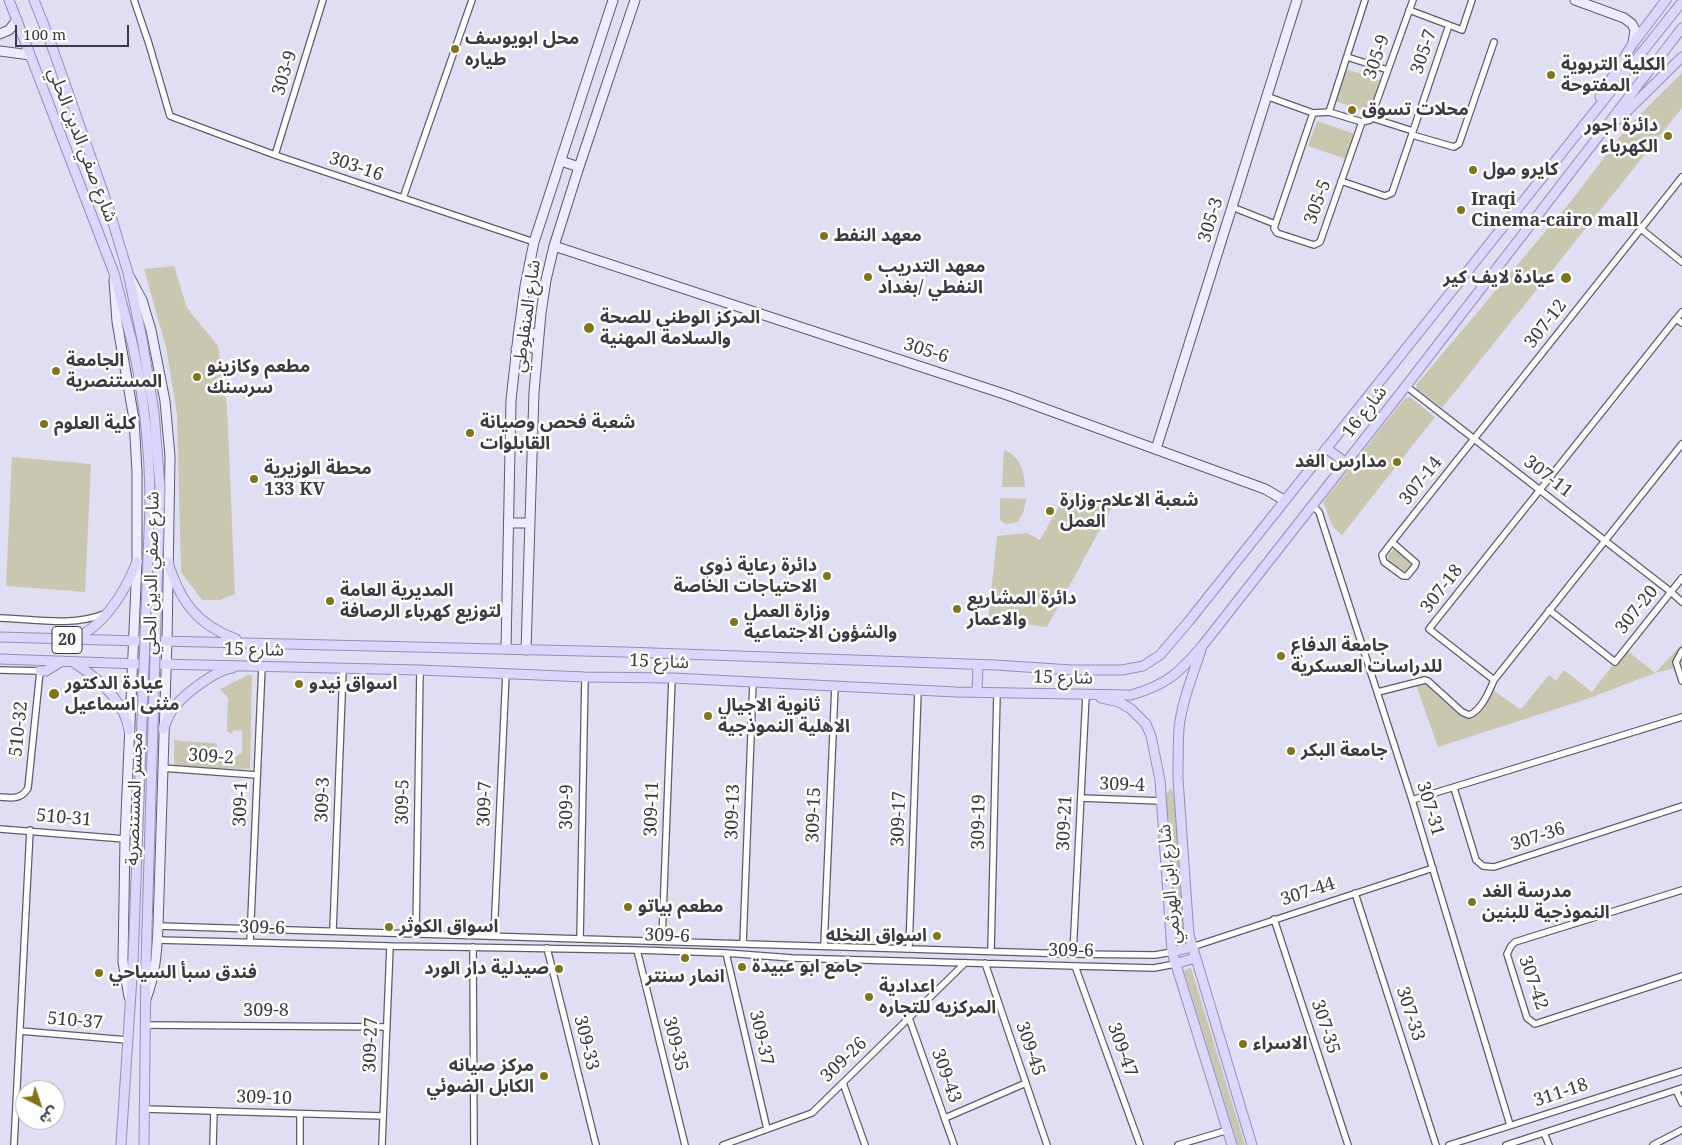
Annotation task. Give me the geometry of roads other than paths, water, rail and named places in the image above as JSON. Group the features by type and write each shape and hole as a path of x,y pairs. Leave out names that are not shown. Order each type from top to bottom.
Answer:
{"main road":[{"name":"شارع صفي الدين الحلي","path":"9,0 114,273 132,342"},
{"name":"شارع صفي الدين الحلي","path":"34,0 50,38 108,206 128,273 142,338"},
{"path":"1578,131 1632,45 1666,0"},
{"path":"1578,131 1682,2"},
{"path":"1594,144 1682,28"},
{"path":"1594,144 1682,57"},
{"name":"شارع 16","path":"1143,666 1160,655 1578,131"},
{"name":"شارع 16","path":"1150,690 1185,667 1203,645 1594,144"},
{"name":"مجسر المستنصرية","path":"142,338 154,412 160,487 146,961"},
{"name":"مجسر المستنصرية","path":"132,342 145,413 150,496 133,961"},
{"path":"1326,448 1346,463"},
{"path":"73,640 86,634 106,614 129,580 137,562"},
{"path":"168,562 174,582 189,608 213,629 244,642"},
{"name":"20","path":"0,637 136,641"},
{"name":"شارع 15","path":"164,641 506,649 978,665 1072,670 1122,670 1143,666"},
{"name":"شارع ابن الهرثمي","path":"1203,645 1187,692 1179,727 1178,779 1189,935 1252,1145"},
{"name":"20","path":"0,659 136,664"},
{"path":"40,671 62,662"},
{"path":"73,662 93,677 117,701 126,714 130,730"},
{"name":"شارع 15","path":"162,664 672,678 997,693 1086,695 1131,694 1150,690"},
{"path":"977,692 978,665"},
{"path":"164,729 170,713 176,704 187,695 227,669 242,666"},
{"name":"شارع ابن الهرثمي","path":"1086,695 1119,702 1131,709 1143,720 1151,736 1160,780 1172,952 1232,1145"},
{"path":"1160,780 1178,779"},
{"path":"1165,860 1184,859"},
{"path":"1172,952 1192,947"},
{"path":"1175,964 1195,958"},
{"name":"شارع صفي الدين الحلي","path":"121,1145 133,961"},
{"name":"شارع صفي الدين الحلي","path":"144,1145 146,961"},
{"path":"121,1145 127,1145"}],"street":[{"name":"303-16","path":"134,0 170,116 275,155 534,242"},
{"name":"303-9","path":"275,155 324,0"},
{"path":"403,198 472,0"},
{"name":"شارع المنفلوطي","path":"506,649 511,400 525,286 534,242 613,0"},
{"name":"شارع المنفلوطي","path":"526,650 537,350 546,280 554,246 579,167 635,0"},
{"name":"305-3","path":"1156,449 1297,0"},
{"path":"1329,112 1365,0"},
{"name":"305-9","path":"1367,121 1388,70 1413,0"},
{"name":"305-7","path":"1342,181 1385,196 1392,192 1449,25 1462,30 1472,0"},
{"path":"1575,0 1628,20 1635,30 1635,38 1632,45"},
{"path":"1409,10 1449,25"},
{"path":"0,34 9,30 16,20"},
{"path":"1266,96 1313,113 1329,112 1367,121 1454,147 1459,144 1494,42"},
{"path":"0,51 30,55"},
{"path":"1347,57 1388,70"},
{"name":"305-5","path":"1313,113 1274,228 1276,233 1314,245 1320,242 1342,181 1367,121"},
{"path":"561,160 579,167"},
{"name":"307-12","path":"1474,439 1682,177"},
{"path":"1232,207 1275,224"},
{"path":"1641,229 1682,262"},
{"name":"305-6","path":"554,246 1007,395 1263,489 1284,500"},
{"name":"شارع صفي الدين الحلي","path":"114,273 117,322 134,419 140,475 136,664 130,730 125,839 124,962 130,998"},
{"name":"شارع صفي الدين الحلي","path":"128,273 146,309 158,360 168,422 170,471 168,562 162,664 164,729 158,940 153,982 146,999"},
{"name":"307-18","path":"1494,680 1430,629 1682,312"},
{"path":"1676,319 1682,323"},
{"path":"519,328 528,335 539,332"},
{"path":"516,349 527,345 537,350"},
{"name":"307-11","path":"1406,386 1682,602"},
{"name":"307-14","path":"1392,542 1416,563 1407,576 1402,576 1382,559 1382,555 1392,542 1474,439"},
{"path":"1378,692 1425,680 1462,712 1469,715 1475,713 1490,690 1494,680 1682,444"},
{"path":"164,479 170,471"},
{"name":"307-31","path":"1312,506 1320,512 1378,692 1510,1125"},
{"path":"509,523 530,523"},
{"name":"307-20","path":"1549,610 1615,662 1682,578"},
{"path":"0,618 70,621 94,618 106,614"},
{"path":"1682,651 1676,662 1682,681"},
{"name":"309-1","path":"250,942 262,666"},
{"name":"309-3","path":"333,931 343,669"},
{"path":"0,670 40,671"},
{"name":"309-5","path":"416,934 420,670"},
{"name":"510-32","path":"0,797 18,798 24,795 28,788 40,671"},
{"name":"309-7","path":"494,936 506,674"},
{"name":"309-9","path":"580,939 585,677"},
{"name":"309-11","path":"662,941 672,678"},
{"name":"309-13","path":"743,944 753,682"},
{"name":"309-15","path":"824,946 835,686"},
{"name":"309-17","path":"909,949 918,690"},
{"name":"309-19","path":"991,951 997,693"},
{"name":"309-21","path":"1074,954 1086,695"},
{"path":"1412,800 1682,717"},
{"name":"309-2","path":"162,768 257,775"},
{"name":"307-36","path":"1454,788 1476,860 1483,866 1494,866 1682,806"},
{"name":"309-4","path":"1081,798 1161,802"},
{"name":"510-31","path":"0,829 125,839"},
{"path":"14,1145 30,830"},
{"name":"307-44","path":"1192,947 1433,868"},
{"name":"307-42","path":"1682,890 1515,942 1507,954 1527,1018 1536,1024 1682,976"},
{"name":"307-33","path":"1356,893 1436,1145"},
{"name":"307-35","path":"1274,919 1348,1145"},
{"name":"309-6","path":"158,926 1074,954 1155,955 1172,952"},
{"path":"344,945 345,932"},
{"path":"481,936 481,947"},
{"name":"309-6","path":"158,940 637,950 726,953 792,958 1154,968 1175,964"},
{"path":"792,945 792,958"},
{"name":"309-27","path":"382,1145 390,946"},
{"path":"473,947 474,1145"},
{"name":"309-33","path":"547,948 596,1145"},
{"name":"309-35","path":"637,950 685,1145"},
{"path":"1021,952 1021,964"},
{"name":"309-37","path":"726,953 767,1129"},
{"name":"309-26","path":"722,1145 812,1113 965,963"},
{"name":"309-45","path":"985,963 1047,1145"},
{"name":"309-47","path":"1075,966 1140,1145"},
{"name":"309-43","path":"909,1018 954,1145"},
{"name":"309-8","path":"145,1025 387,1027"},
{"name":"510-37","path":"20,1031 127,1040"},
{"name":"311-18","path":"1449,1145 1682,1071"},
{"path":"843,1083 865,1145"},
{"path":"945,1118 1026,1083"},
{"path":"1679,1089 1682,1103"},
{"name":"311-18","path":"1506,1145 1679,1089"},
{"name":"309-10","path":"144,1110 383,1116"},
{"path":"213,1145 214,1111"},
{"path":"300,1114 300,1145"},
{"path":"1178,1145 1228,1130"},
{"path":"1653,1145 1682,1130"},
{"path":"1544,1133 1549,1145"}],"place":[{"name":"محل ابويوسف طياره","path":"455,49"},
{"name":"الكلية التربوية المفتوحة","path":"1551,75"},
{"name":"محلات تسوق","path":"1352,110"},
{"name":"دائرة اجور الكهرباء","path":"1668,136"},
{"name":"كايرو مول","path":"1473,170"},
{"name":"Iraqi Cinema-cairo mall","path":"1461,210"},
{"name":"معهد النفط","path":"824,236"},
{"name":"معهد التدريب النفطي /بغداد","path":"868,277"},
{"name":"عيادة لايف كير","path":"1566,278"},
{"name":"المركز الوطني للصحة والسلامة المهنية","path":"589,328"},
{"name":"الجامعة المستنصرية","path":"56,371"},
{"name":"مطعم وكازينو سرسنك","path":"197,377"},
{"name":"كلية العلوم","path":"44,424"},
{"name":"شعبة فحص وصيانة القابلوات","path":"470,433"},
{"name":"مدارس الغد","path":"1397,462"},
{"name":"محطة الوزيرية 133 KV","path":"254,479"},
{"name":"شعبة الاعلام-وزارة العمل","path":"1050,511"},
{"name":"دائرة رعاية ذوي الاحتياجات الخاصة","path":"827,576"},
{"name":"المديرية العامة لتوزيع كهرباء الرصافة","path":"330,601"},
{"name":"دائرة المشاريع والاعمار","path":"957,609"},
{"name":"وزارة العمل والشؤون الاجتماعية","path":"734,622"},
{"name":"جامعة الدفاع للدراسات العسكرية","path":"1281,656"},
{"name":"اسواق نيدو","path":"299,684"},
{"name":"عيادة الدكتور مثنى اسماعيل","path":"54,694"},
{"name":"ثانوية الاجيال الاهلية النموذجية","path":"708,716"},
{"name":"جامعة البكر","path":"1291,751"},
{"name":"مدرسة الغد النموذجية للبنين","path":"1472,902"},
{"name":"مطعم بياتو","path":"628,907"},
{"name":"اسواق الكوثر","path":"389,927"},
{"name":"اسواق النخله","path":"937,936"},
{"name":"انمار سنتر","path":"685,958"},
{"name":"جامع ابو عبيدة","path":"742,967"},
{"name":"صيدلية دار الورد","path":"559,969"},
{"name":"فندق سبأ السياحي","path":"99,973"},
{"name":"اعدادية المركزيه للتجاره","path":"869,997"},
{"name":"اﻻسراء","path":"1243,1044"},
{"name":"مركز صيانه الكابل الضوئي","path":"544,1076"}]}
